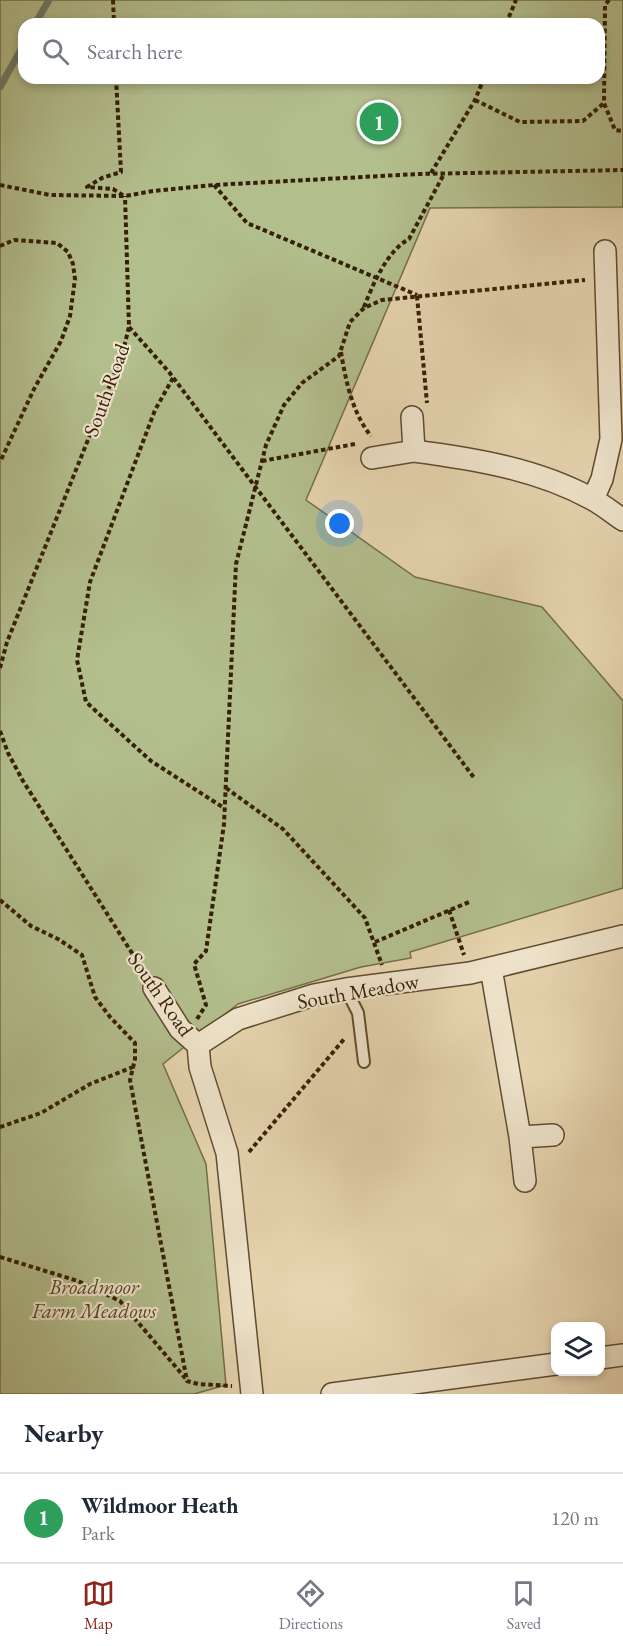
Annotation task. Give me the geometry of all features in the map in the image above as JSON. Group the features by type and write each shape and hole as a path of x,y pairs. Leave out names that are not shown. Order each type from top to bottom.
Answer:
{"street":[{"path":"593,499 602,479 611,439 605,250"},
{"path":"412,417 414,450"},
{"path":"370,447 414,450 470,458 538,475 593,499 623,520"},
{"name":"South Meadow","path":"193,1040 238,1019 314,995 470,973 623,936"},
{"path":"491,968 520,1137 525,1181"},
{"name":"South Road","path":"154,988 180,1029 193,1040 222,1137 229,1175 251,1391"},
{"path":"520,1137 553,1135"},
{"path":"605,1357 623,1355"},
{"path":"332,1394 551,1365"}],"lane":[{"path":"346,989 358,1013 364,1062"}],"path":[{"path":"113,0 114,18"},
{"path":"508,18 516,0"},
{"path":"605,18 605,5 609,0"},
{"path":"116,84 121,172 102,178 87,188 113,189 125,196"},
{"path":"431,174 475,100 482,84"},
{"path":"604,84 604,104 615,130 623,131"},
{"path":"475,100 520,122 583,121 604,104"},
{"path":"0,185 50,195 125,196 214,185 444,173 623,170"},
{"path":"364,308 375,277 401,243 409,239 444,173"},
{"path":"214,185 247,223 417,296"},
{"name":"South Road","path":"0,668 7,642 122,355 129,327 125,196"},
{"path":"0,246 14,240 57,243 69,252 75,279 70,316 61,341 34,389 0,462"},
{"path":"193,1040 206,1005 194,964 206,951 224,808 236,564 266,445 284,405 302,383 339,356 350,322 364,308 382,300 607,278"},
{"path":"412,417 428,414 417,296"},
{"path":"129,327 173,378 476,779"},
{"path":"262,461 370,447 350,396 341,349"},
{"path":"173,378 155,410 90,582 77,660 86,702 151,761 224,808"},
{"name":"South Road","path":"0,731 8,753 24,781 154,988"},
{"path":"225,787 283,829 365,918 387,983"},
{"path":"0,900 31,926 58,939 82,955 95,997 110,1017 135,1043 135,1059 130,1080 188,1381"},
{"path":"375,942 468,902"},
{"path":"449,910 470,973"},
{"path":"229,1175 359,1022"},
{"path":"0,1127 41,1113 90,1084 134,1066"},
{"path":"0,1257 78,1281 120,1301 188,1381 251,1391"}],"green space":[{"name":"Broadmoor Farm Meadows","path":"0,0 623,0 623,207 430,208 306,500 415,577 542,607 623,701 623,888 410,952 411,958 361,967 238,1004 163,1064 206,1164 226,1385 194,1394 0,1394"}],"waterway":[{"path":"38,18 49,0"},
{"path":"0,87 18,55"}],"place":[{"name":"Wildmoor Heath","path":"379,122"}]}
